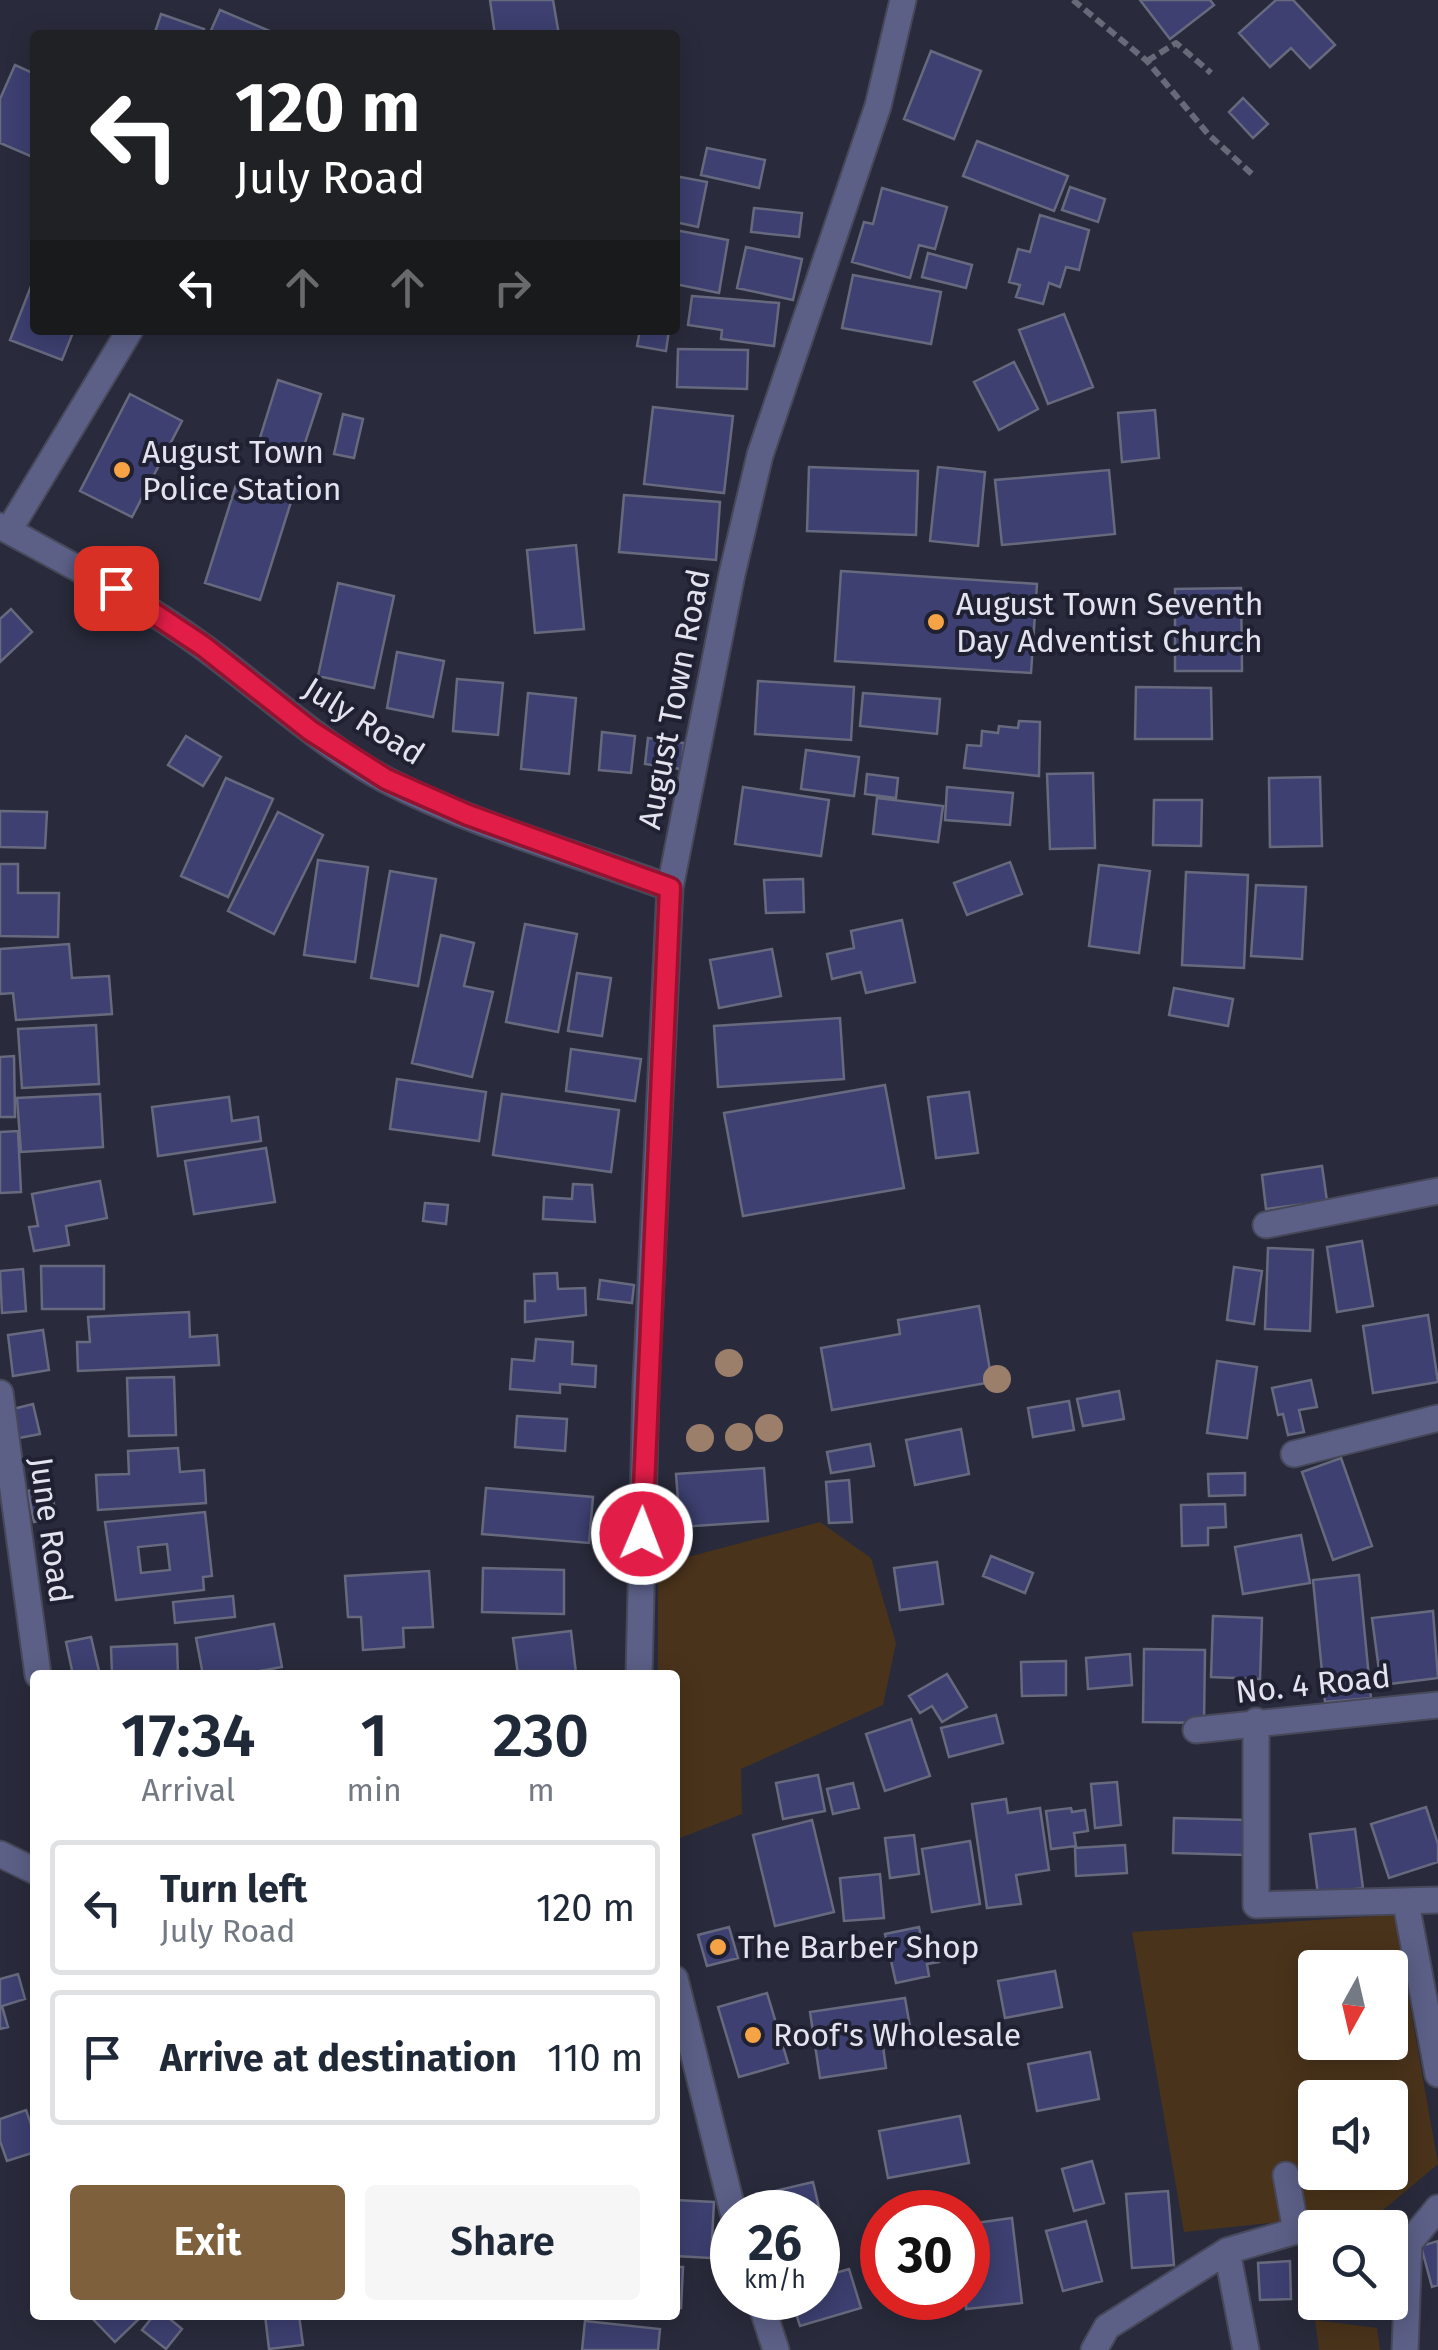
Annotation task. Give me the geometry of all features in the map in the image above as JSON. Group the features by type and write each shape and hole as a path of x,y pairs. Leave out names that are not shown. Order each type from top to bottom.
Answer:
{"street":[{"name":"August Town Road","path":"639,1670 646,1384 670,888 732,574 760,455 878,106 904,0"},
{"path":"4,528 127,335"},
{"name":"July Road","path":"4,528 116,588 203,646 311,731 386,779 468,815 670,888"},
{"path":"1266,1226 1438,1191"},
{"name":"June Road","path":"0,1394 37,1670"},
{"path":"1294,1454 1438,1418"},
{"name":"No. 4 Road","path":"1196,1730 1438,1705"},
{"path":"1256,1721 1256,1904 1438,1900"},
{"path":"0,1854 30,1869"},
{"path":"1406,1903 1438,2074"},
{"path":"680,1999 728,2190"},
{"path":"1286,2175 1298,2211"},
{"path":"1408,2235 1438,2208"},
{"path":"1101,2339 1227,2250 1298,2234"},
{"path":"1227,2250 1246,2350"},
{"path":"766,2320 776,2350"},
{"path":"1404,2320 1405,2350"}],"path":[{"path":"1073,0 1147,61 1208,134 1254,176"},
{"path":"1147,61 1176,43 1211,74"}],"shaded area":[{"path":"820,1522 871,1558 896,1643 883,1705 741,1769 742,1814 680,1838 680,1670 658,1670 658,1565"},
{"path":"1394,1915 1400,1950 1298,1950 1298,2060 1408,2060 1408,1994 1438,2164 1408,2189 1408,2080 1298,2080 1298,2190 1407,2190 1383,2210 1298,2210 1298,2220 1184,2232 1132,1932"},
{"path":"1315,2320 1377,2328 1380,2350 1319,2350"}],"building":[{"path":"490,0 553,0 558,30 494,30"},
{"path":"1140,0 1210,0 1214,5 1170,39"},
{"path":"1276,0 1293,0 1335,45 1310,68 1291,48 1270,67 1239,33"},
{"path":"220,10 267,30 211,30"},
{"path":"161,14 204,29 204,30 156,30"},
{"path":"931,51 981,71 954,139 904,119"},
{"path":"15,65 30,72 30,156 0,143 0,99"},
{"path":"1243,98 1268,124 1253,138 1229,112"},
{"path":"977,141 1068,176 1054,211 963,176"},
{"path":"707,148 765,160 759,188 701,175"},
{"path":"680,177 707,182 698,227 680,223"},
{"path":"1070,187 1105,199 1098,222 1062,210"},
{"path":"882,188 947,207 935,249 919,245 910,278 852,262 864,222 873,224"},
{"path":"754,208 802,213 799,237 751,232"},
{"path":"1040,215 1089,230 1079,270 1066,267 1060,287 1049,283 1043,304 1016,297 1020,285 1009,282 1018,249 1030,252"},
{"path":"680,231 728,240 719,293 680,285"},
{"path":"746,247 802,259 793,300 737,288"},
{"path":"928,253 972,265 966,288 922,277"},
{"path":"853,275 941,292 931,344 842,328"},
{"path":"30,289 30,335 72,335 62,360 10,340"},
{"path":"692,296 779,303 774,346 721,339 722,330 688,325"},
{"path":"1064,314 1093,387 1048,404 1019,330"},
{"path":"639,335 668,335 666,351 637,346"},
{"path":"678,349 748,350 747,389 677,387"},
{"path":"1014,362 1038,409 999,430 974,382"},
{"path":"278,380 321,394 301,455 259,441"},
{"path":"130,394 182,421 132,517 80,491"},
{"path":"653,407 733,416 724,493 644,484"},
{"path":"1155,410 1159,458 1122,462 1118,413"},
{"path":"343,414 363,419 354,458 334,454"},
{"path":"809,467 918,471 916,535 807,531"},
{"path":"938,467 985,472 978,546 930,541"},
{"path":"1109,470 1115,534 1002,545 995,480"},
{"path":"236,485 291,502 260,600 205,583"},
{"path":"624,495 720,502 716,560 619,552"},
{"path":"576,545 584,629 535,633 527,550"},
{"name":"August Town Seventh Day Adventist Church","path":"841,571 1037,584 1031,673 835,661"},
{"path":"338,583 394,596 374,688 318,676"},
{"path":"1241,588 1242,671 1175,671 1175,589"},
{"path":"11,609 32,632 0,662 0,619"},
{"path":"397,652 444,661 433,717 387,708"},
{"path":"457,679 503,683 498,735 453,731"},
{"path":"758,681 854,687 851,740 755,734"},
{"path":"1136,687 1211,688 1212,739 1135,739"},
{"path":"528,693 576,698 569,774 521,769"},
{"path":"863,693 940,699 937,734 860,726"},
{"path":"1019,721 1040,722 1039,776 964,768 967,745 981,746 982,731 998,733 999,726 1018,728"},
{"path":"602,732 635,736 631,773 599,770"},
{"path":"186,736 221,757 203,786 168,765"},
{"path":"648,738 684,743 681,769 645,764"},
{"path":"806,750 859,757 854,796 801,789"},
{"path":"1093,773 1095,848 1050,849 1047,774"},
{"path":"867,774 898,778 896,798 865,794"},
{"path":"1320,777 1322,846 1270,847 1269,778"},
{"path":"226,778 273,799 228,897 181,876"},
{"path":"743,787 829,800 821,856 735,844"},
{"path":"947,787 1013,793 1010,825 945,820"},
{"path":"877,798 943,806 938,842 873,834"},
{"path":"1154,800 1202,800 1201,846 1153,845"},
{"path":"0,811 47,812 45,848 0,847"},
{"path":"278,812 323,835 274,934 228,911"},
{"path":"318,860 368,867 355,962 304,955"},
{"path":"1010,862 1022,894 967,915 954,883"},
{"path":"0,864 18,864 18,893 59,893 58,937 0,936"},
{"path":"1099,865 1150,871 1139,953 1089,946"},
{"path":"390,871 436,879 418,986 371,978"},
{"path":"1186,872 1248,875 1244,968 1182,965"},
{"path":"803,879 804,912 766,913 764,880"},
{"path":"1256,885 1306,887 1302,959 1251,956"},
{"path":"902,920 915,982 866,993 861,972 832,979 827,954 854,948 851,931"},
{"path":"525,924 577,934 558,1032 506,1022"},
{"path":"441,935 474,943 464,986 493,992 472,1077 412,1063"},
{"path":"69,944 72,978 109,976 112,1014 16,1020 13,993 0,994 0,949"},
{"path":"772,949 781,996 719,1008 710,960"},
{"path":"577,973 611,978 602,1036 568,1031"},
{"path":"1174,988 1233,999 1228,1026 1169,1015"},
{"path":"840,1018 844,1079 718,1087 714,1026"},
{"path":"96,1025 99,1084 22,1088 18,1029"},
{"path":"571,1049 641,1059 635,1101 566,1091"},
{"path":"14,1056 15,1117 0,1117 0,1057"},
{"path":"397,1079 486,1092 479,1141 390,1129"},
{"path":"885,1085 904,1188 743,1216 724,1113"},
{"path":"969,1092 978,1153 936,1158 928,1097"},
{"path":"100,1094 103,1147 21,1152 17,1098"},
{"path":"502,1094 619,1110 611,1172 493,1155"},
{"path":"229,1097 232,1121 258,1117 261,1141 158,1156 152,1107"},
{"path":"18,1131 21,1192 0,1193 0,1132"},
{"path":"266,1148 275,1202 194,1214 185,1161"},
{"path":"1322,1166 1327,1201 1266,1209 1262,1175"},
{"path":"100,1181 107,1218 66,1226 69,1245 34,1251 29,1227 38,1226 32,1194"},
{"path":"573,1184 592,1185 595,1222 543,1219 544,1197 572,1199"},
{"path":"425,1203 448,1205 446,1224 423,1221"},
{"path":"1362,1241 1373,1306 1337,1312 1327,1247"},
{"path":"1268,1248 1313,1250 1310,1331 1265,1329"},
{"path":"41,1266 104,1266 104,1309 42,1309"},
{"path":"1234,1267 1262,1271 1254,1324 1227,1320"},
{"path":"23,1269 26,1311 2,1313 0,1271"},
{"path":"557,1273 558,1289 585,1288 586,1315 525,1322 525,1301 535,1301 534,1274"},
{"path":"600,1280 634,1285 632,1303 598,1299"},
{"path":"979,1306 992,1382 832,1410 821,1348 900,1334 898,1320"},
{"path":"189,1312 190,1337 217,1335 219,1365 78,1371 77,1342 90,1342 88,1317"},
{"path":"1428,1315 1438,1382 1373,1393 1363,1326"},
{"path":"43,1330 49,1370 13,1376 8,1335"},
{"path":"536,1339 573,1342 572,1364 596,1366 595,1387 560,1384 560,1393 510,1389 512,1359 534,1361"},
{"path":"1217,1361 1257,1367 1247,1438 1207,1433"},
{"path":"174,1377 176,1435 129,1436 127,1378"},
{"path":"1311,1380 1317,1407 1299,1410 1304,1432 1288,1435 1283,1414 1278,1415 1272,1388"},
{"path":"1119,1391 1124,1419 1083,1426 1077,1399"},
{"path":"1069,1401 1074,1430 1033,1437 1028,1408"},
{"path":"33,1404 40,1434 19,1438 13,1409"},
{"path":"517,1416 567,1419 565,1451 515,1447"},
{"path":"961,1429 969,1474 915,1485 906,1440"},
{"path":"870,1444 874,1466 831,1473 827,1452"},
{"path":"178,1448 180,1472 204,1470 206,1503 98,1510 96,1475 129,1474 128,1451"},
{"path":"1341,1458 1372,1546 1333,1560 1302,1472"},
{"path":"764,1468 768,1521 680,1527 676,1474"},
{"path":"1245,1473 1245,1495 1209,1496 1208,1474"},
{"path":"849,1480 852,1522 829,1523 826,1482"},
{"path":"51,1486 56,1517 34,1522 28,1491"},
{"path":"486,1488 593,1497 589,1543 482,1534"},
{"path":"1225,1504 1226,1527 1208,1528 1208,1545 1182,1546 1181,1505"},
{"path":"205,1512 212,1576 203,1577 204,1590 116,1600 105,1522","holes":["167,1544 170,1570 141,1573 138,1547"]},
{"path":"1301,1535 1310,1583 1243,1594 1235,1547"},
{"path":"991,1556 1033,1573 1025,1593 983,1576"},
{"path":"937,1562 943,1604 900,1610 894,1568"},
{"path":"483,1568 564,1570 564,1614 482,1612"},
{"path":"429,1571 433,1627 403,1628 404,1647 363,1650 361,1617 348,1617 345,1576"},
{"path":"1359,1575 1371,1698 1325,1702 1313,1580"},
{"path":"233,1596 235,1617 175,1623 173,1602"},
{"path":"1433,1611 1438,1678 1381,1685 1372,1618"},
{"path":"1213,1616 1262,1618 1260,1679 1211,1677"},
{"path":"274,1624 282,1667 202,1670 196,1638"},
{"path":"571,1631 576,1670 517,1670 513,1638"},
{"path":"91,1637 99,1670 72,1670 66,1642"},
{"path":"177,1644 178,1670 112,1670 111,1647"},
{"path":"1144,1649 1205,1650 1204,1723 1143,1722"},
{"path":"1130,1654 1132,1685 1088,1689 1086,1658"},
{"path":"1066,1661 1066,1695 1022,1696 1021,1662"},
{"path":"947,1674 967,1707 942,1722 932,1706 920,1713 909,1696"},
{"path":"996,1715 1003,1743 949,1757 941,1728"},
{"path":"911,1719 930,1776 885,1791 866,1734"},
{"path":"818,1775 825,1811 783,1819 776,1783"},
{"path":"1117,1782 1121,1825 1095,1828 1091,1784"},
{"path":"853,1783 859,1808 833,1814 827,1789"},
{"path":"1006,1799 1008,1813 1040,1808 1049,1870 1016,1875 1021,1904 987,1908 972,1804"},
{"path":"1426,1807 1438,1844 1438,1862 1389,1878 1371,1824"},
{"path":"1071,1808 1072,1812 1085,1810 1088,1831 1074,1833 1076,1846 1051,1849 1046,1811"},
{"path":"1174,1818 1246,1820 1245,1855 1173,1853"},
{"path":"812,1820 834,1912 775,1926 753,1835"},
{"path":"1355,1829 1363,1888 1318,1894 1310,1834"},
{"path":"914,1835 919,1874 890,1878 885,1838"},
{"path":"970,1841 980,1904 932,1912 922,1849"},
{"path":"1125,1845 1127,1873 1076,1876 1075,1848"},
{"path":"880,1874 884,1918 844,1921 840,1878"},
{"name":"The Barber Shop","path":"729,1927 738,1958 707,1966 698,1935"},
{"path":"919,1927 922,1942 935,1939 939,1962 927,1964 929,1976 896,1983 885,1934"},
{"path":"1055,1971 1062,2007 1005,2018 998,1981"},
{"path":"18,1974 25,1999 2,2006 8,2027 0,2029 0,1979"},
{"name":"Roof's Wholesale","path":"767,1993 788,2063 739,2077 718,2007"},
{"path":"905,1998 910,2027 881,2032 886,2068 820,2078 810,2012"},
{"path":"1090,2052 1099,2099 1037,2111 1028,2064"},
{"path":"26,2110 30,2154 7,2161 0,2141 0,2119"},
{"path":"960,2116 969,2163 888,2178 879,2131"},
{"path":"1092,2161 1104,2203 1074,2211 1062,2169"},
{"path":"813,2182 815,2190 779,2190"},
{"path":"1168,2191 1174,2265 1132,2268 1126,2194"},
{"path":"680,2200 710,2202 710,2258 680,2256"},
{"path":"1012,2218 1022,2303 990,2306 990,2221"},
{"path":"1086,2221 1102,2281 1063,2291 1046,2231"},
{"path":"1438,2241 1438,2285 1432,2287 1421,2246"},
{"path":"1290,2261 1291,2299 1260,2300 1258,2263"},
{"path":"680,2267 683,2267 681,2308"},
{"path":"849,2269 860,2308 840,2314 840,2272"},
{"path":"94,2320 138,2320 115,2342"},
{"path":"150,2320 171,2320 182,2329 166,2349 142,2330"},
{"path":"266,2320 300,2320 303,2345 269,2349"},
{"path":"798,2320 820,2320 800,2326"},
{"path":"585,2321 660,2329 658,2350 582,2350"}],"place":[{"name":"August Town Police Station","path":"122,470"},
{"name":"August Town Seventh Day Adventist Church","path":"936,622"},
{"name":"The Barber Shop","path":"718,1947"},
{"name":"Roof's Wholesale","path":"753,2035"}],"route":[{"path":"116,588 203,646 311,731 386,779 468,815 670,888 652,1216 642,1534"}]}
